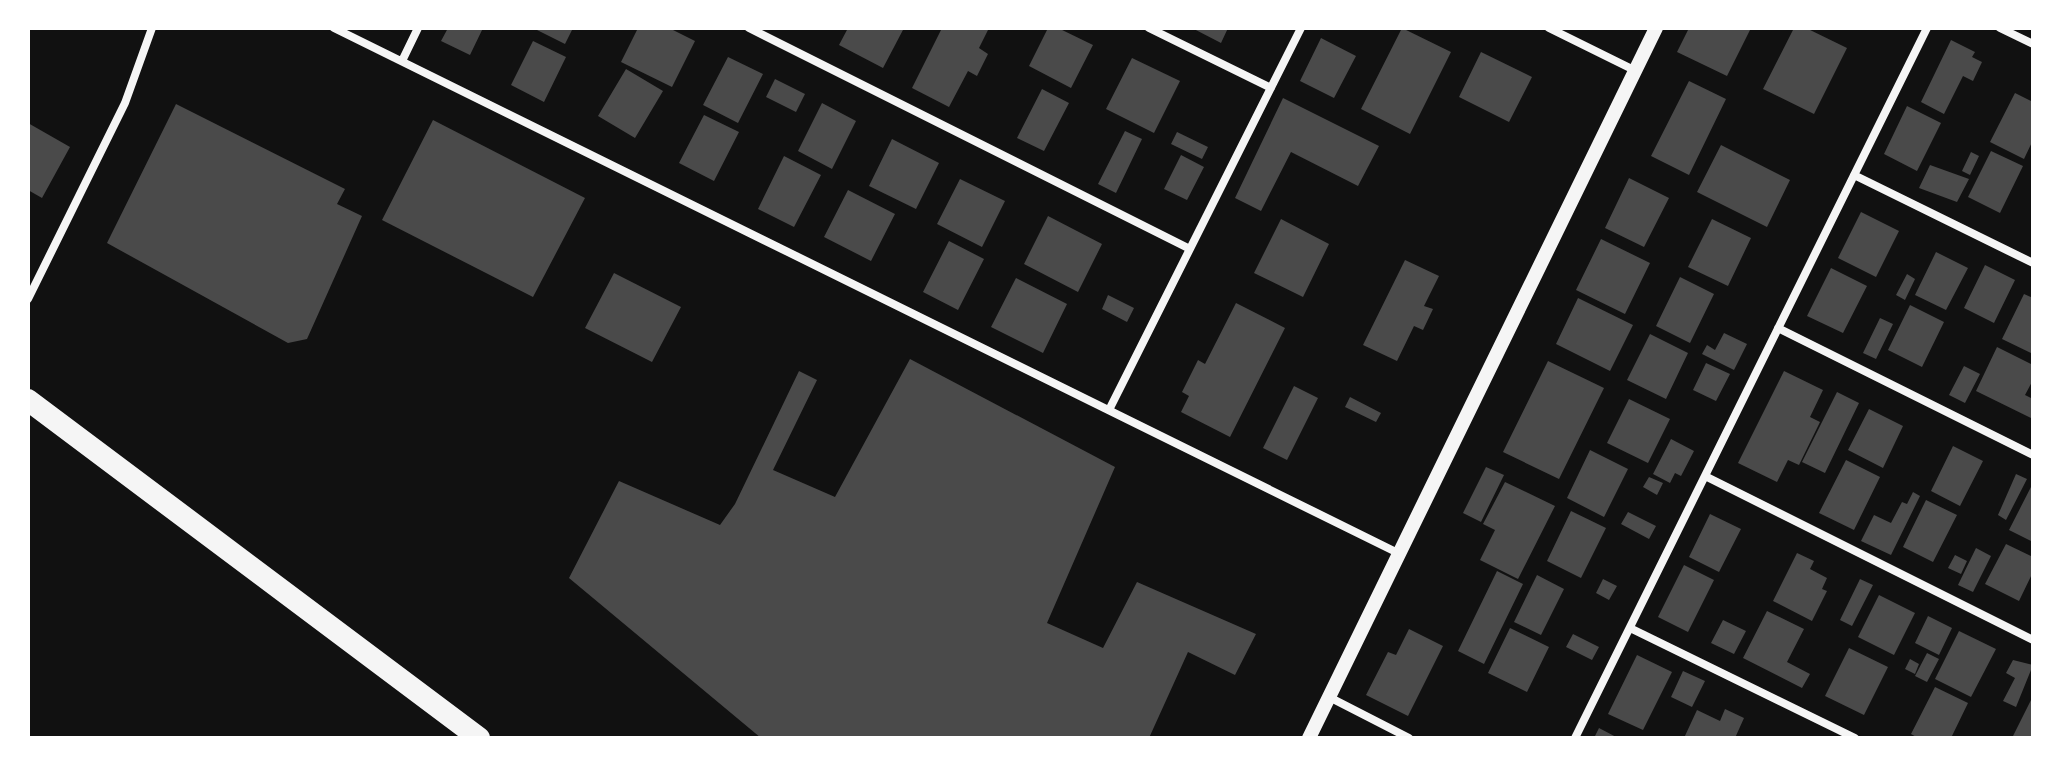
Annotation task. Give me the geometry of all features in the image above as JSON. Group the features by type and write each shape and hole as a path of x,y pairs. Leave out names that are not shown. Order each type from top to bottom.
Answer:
{"highway":[{"path":"28,400 479,738"}],"street":[{"path":"28,299 125,103 152,28"},
{"path":"334,28 1398,553"},
{"path":"402,61 418,28"},
{"path":"749,28 1190,249"},
{"path":"1149,28 1271,88"},
{"path":"1109,410 1301,28"},
{"path":"1549,28 1634,70"},
{"path":"1309,738 1656,28"},
{"path":"1575,738 1927,28"},
{"path":"2000,28 2033,44"},
{"path":"1854,175 2033,263"},
{"path":"1778,328 2033,455"},
{"path":"1705,476 2033,640"},
{"path":"1630,628 1855,738"},
{"path":"1329,697 1409,738"}],"building":[{"path":"448,28 483,28 470,55 441,41"},
{"path":"533,28 573,28 565,44"},
{"path":"638,28 669,28 695,41 672,87 621,62"},
{"path":"848,28 904,28 883,68 839,45"},
{"path":"942,28 989,28 979,48 988,54 977,76 968,71 949,107 912,88"},
{"path":"1048,28 1058,28 1093,45 1071,88 1029,66"},
{"path":"1192,28 1228,28 1221,43"},
{"path":"1402,28 1451,52 1410,134 1361,109"},
{"path":"1689,28 1751,28 1727,76 1677,52"},
{"path":"1794,28 1806,28 1847,48 1814,114 1763,89"},
{"path":"1321,38 1356,56 1334,98 1300,81"},
{"path":"1951,40 1975,52 1972,57 1982,62 1973,81 1963,76 1944,114 1921,102"},
{"path":"533,41 566,57 544,102 511,85"},
{"path":"1481,52 1532,77 1509,122 1459,97"},
{"path":"728,57 763,74 738,123 703,105"},
{"path":"1132,58 1180,81 1154,133 1106,109"},
{"path":"626,69 663,91 635,138 598,116"},
{"path":"775,79 805,94 796,112 766,97"},
{"path":"1689,81 1726,99 1689,175 1651,156"},
{"path":"1042,89 1069,103 1044,151 1017,138"},
{"path":"2015,93 2033,102 2033,140 2024,159 1990,142"},
{"path":"1283,98 1379,146 1358,186 1291,152 1261,211 1235,198"},
{"path":"822,103 856,121 832,169 798,151"},
{"path":"176,104 345,189 337,204 362,216 307,339 288,343 107,243"},
{"path":"1907,106 1941,123 1917,171 1884,154"},
{"path":"704,115 739,132 714,181 679,163"},
{"path":"433,120 585,198 533,297 382,220"},
{"path":"28,123 70,147 42,198 28,190"},
{"path":"1125,131 1142,139 1116,193 1098,184"},
{"path":"1177,132 1208,147 1202,159 1171,144"},
{"path":"892,139 939,163 916,209 869,186"},
{"path":"1721,145 1790,180 1767,227 1697,192"},
{"path":"1991,151 2023,166 2000,213 1968,197"},
{"path":"1971,152 1979,156 1970,175 1962,171"},
{"path":"1181,155 1204,167 1187,200 1164,189"},
{"path":"784,156 821,175 794,227 758,209"},
{"path":"1930,165 1969,179 1957,202 1919,188"},
{"path":"1629,178 1669,198 1644,247 1605,228"},
{"path":"960,179 1005,201 982,247 937,224"},
{"path":"848,190 895,214 871,261 824,237"},
{"path":"1861,212 1899,231 1876,277 1838,258"},
{"path":"1048,216 1102,244 1078,292 1024,264"},
{"path":"1281,219 1329,244 1303,297 1254,273"},
{"path":"1712,219 1751,238 1728,286 1688,267"},
{"path":"1601,239 1650,263 1625,314 1576,290"},
{"path":"949,241 984,259 958,310 923,292"},
{"path":"1936,252 1968,268 1946,310 1915,295"},
{"path":"1405,260 1439,276 1424,306 1433,309 1423,330 1414,326 1397,361 1363,345"},
{"path":"1985,265 2015,280 1994,323 1964,308"},
{"path":"1831,268 1867,286 1843,333 1807,316"},
{"path":"614,273 681,307 652,362 585,328"},
{"path":"1907,274 1915,279 1905,300 1896,295"},
{"path":"1680,277 1714,294 1690,343 1656,326"},
{"path":"1016,278 1067,304 1043,353 991,327"},
{"path":"2024,294 2033,298 2033,354 2002,339"},
{"path":"1108,295 1134,308 1127,322 1102,309"},
{"path":"1578,298 1633,325 1610,371 1556,344"},
{"path":"1236,303 1285,328 1230,437 1181,412 1189,396 1182,392 1198,360 1205,364"},
{"path":"1910,305 1944,322 1922,367 1888,350"},
{"path":"1880,318 1893,324 1876,359 1863,353"},
{"path":"1724,333 1747,344 1734,370 1702,354 1707,345 1715,350"},
{"path":"1650,334 1688,353 1666,399 1627,380"},
{"path":"1997,347 2033,365 2033,380 2025,395 2033,399 2033,419 1976,391"},
{"path":"910,359 1115,467 1047,623 1103,648 1137,582 1256,634 1235,675 1188,652 1149,738 761,738 569,578 619,481 720,525 735,504 799,371 817,380 773,470 835,497"},
{"path":"1548,361 1604,388 1559,479 1503,452"},
{"path":"1706,363 1730,374 1716,401 1693,390"},
{"path":"1964,366 1980,374 1965,403 1949,395"},
{"path":"1784,371 1823,390 1810,417 1820,422 1799,465 1788,460 1777,482 1738,463"},
{"path":"1294,386 1318,398 1287,460 1263,448"},
{"path":"1837,392 1859,403 1825,473 1802,462"},
{"path":"1350,397 1381,413 1376,422 1345,407"},
{"path":"1629,399 1670,419 1648,463 1607,443"},
{"path":"1869,409 1903,426 1883,468 1848,450"},
{"path":"1671,439 1694,451 1681,476 1675,473 1670,483 1653,474"},
{"path":"1953,446 1983,461 1960,506 1931,491"},
{"path":"1590,450 1628,469 1604,517 1567,498"},
{"path":"1846,460 1880,477 1854,530 1819,513"},
{"path":"1486,467 1504,475 1481,522 1463,513"},
{"path":"2016,474 2027,479 2006,520 1998,515"},
{"path":"1649,477 1663,483 1657,495 1643,487"},
{"path":"1505,482 1555,506 1518,579 1480,560 1495,530 1483,524"},
{"path":"2033,483 2033,542 2009,530"},
{"path":"1913,492 1920,496 1891,555 1861,541 1874,515 1891,523 1902,502 1907,504"},
{"path":"1926,500 1957,515 1933,562 1903,547"},
{"path":"1571,511 1606,528 1581,578 1547,561"},
{"path":"1628,512 1656,526 1649,539 1621,524"},
{"path":"1710,514 1741,529 1719,572 1689,557"},
{"path":"2006,544 2033,557 2033,572 2019,601 1985,584"},
{"path":"1976,548 1991,556 1973,592 1958,585"},
{"path":"1797,553 1814,561 1810,569 1827,578 1822,589 1827,591 1812,621 1773,601"},
{"path":"1955,555 1967,561 1961,574 1948,568"},
{"path":"1684,565 1714,580 1688,632 1658,617"},
{"path":"1497,571 1523,584 1484,664 1458,651"},
{"path":"1537,575 1564,589 1541,635 1514,622"},
{"path":"1603,579 1617,586 1609,600 1596,593"},
{"path":"1860,579 1873,585 1852,626 1840,620"},
{"path":"1879,595 1915,613 1894,655 1858,637"},
{"path":"1767,611 1804,629 1787,662 1810,674 1802,688 1743,658"},
{"path":"1928,616 1952,628 1939,655 1915,643"},
{"path":"1723,620 1746,631 1734,654 1711,643"},
{"path":"1510,628 1549,647 1527,692 1488,673"},
{"path":"1409,629 1443,646 1408,716 1366,695 1388,652 1396,655"},
{"path":"1959,631 1996,649 1971,697 1935,679"},
{"path":"1573,634 1599,647 1592,660 1566,647"},
{"path":"1849,648 1888,667 1864,715 1825,696"},
{"path":"1927,653 1939,659 1927,682 1915,676"},
{"path":"1637,655 1672,672 1643,730 1608,714"},
{"path":"1910,659 1919,664 1915,674 1905,669"},
{"path":"2013,660 2033,665 2016,707 2003,701 2015,678 2006,673"},
{"path":"1683,671 1705,681 1692,707 1671,697"},
{"path":"1935,687 1968,703 1951,738 1918,738 1911,734"},
{"path":"2033,696 2033,738 2012,738"},
{"path":"1725,709 1744,718 1735,738 1684,738 1697,710 1720,721"},
{"path":"1599,728 1618,738 1594,738"}]}
